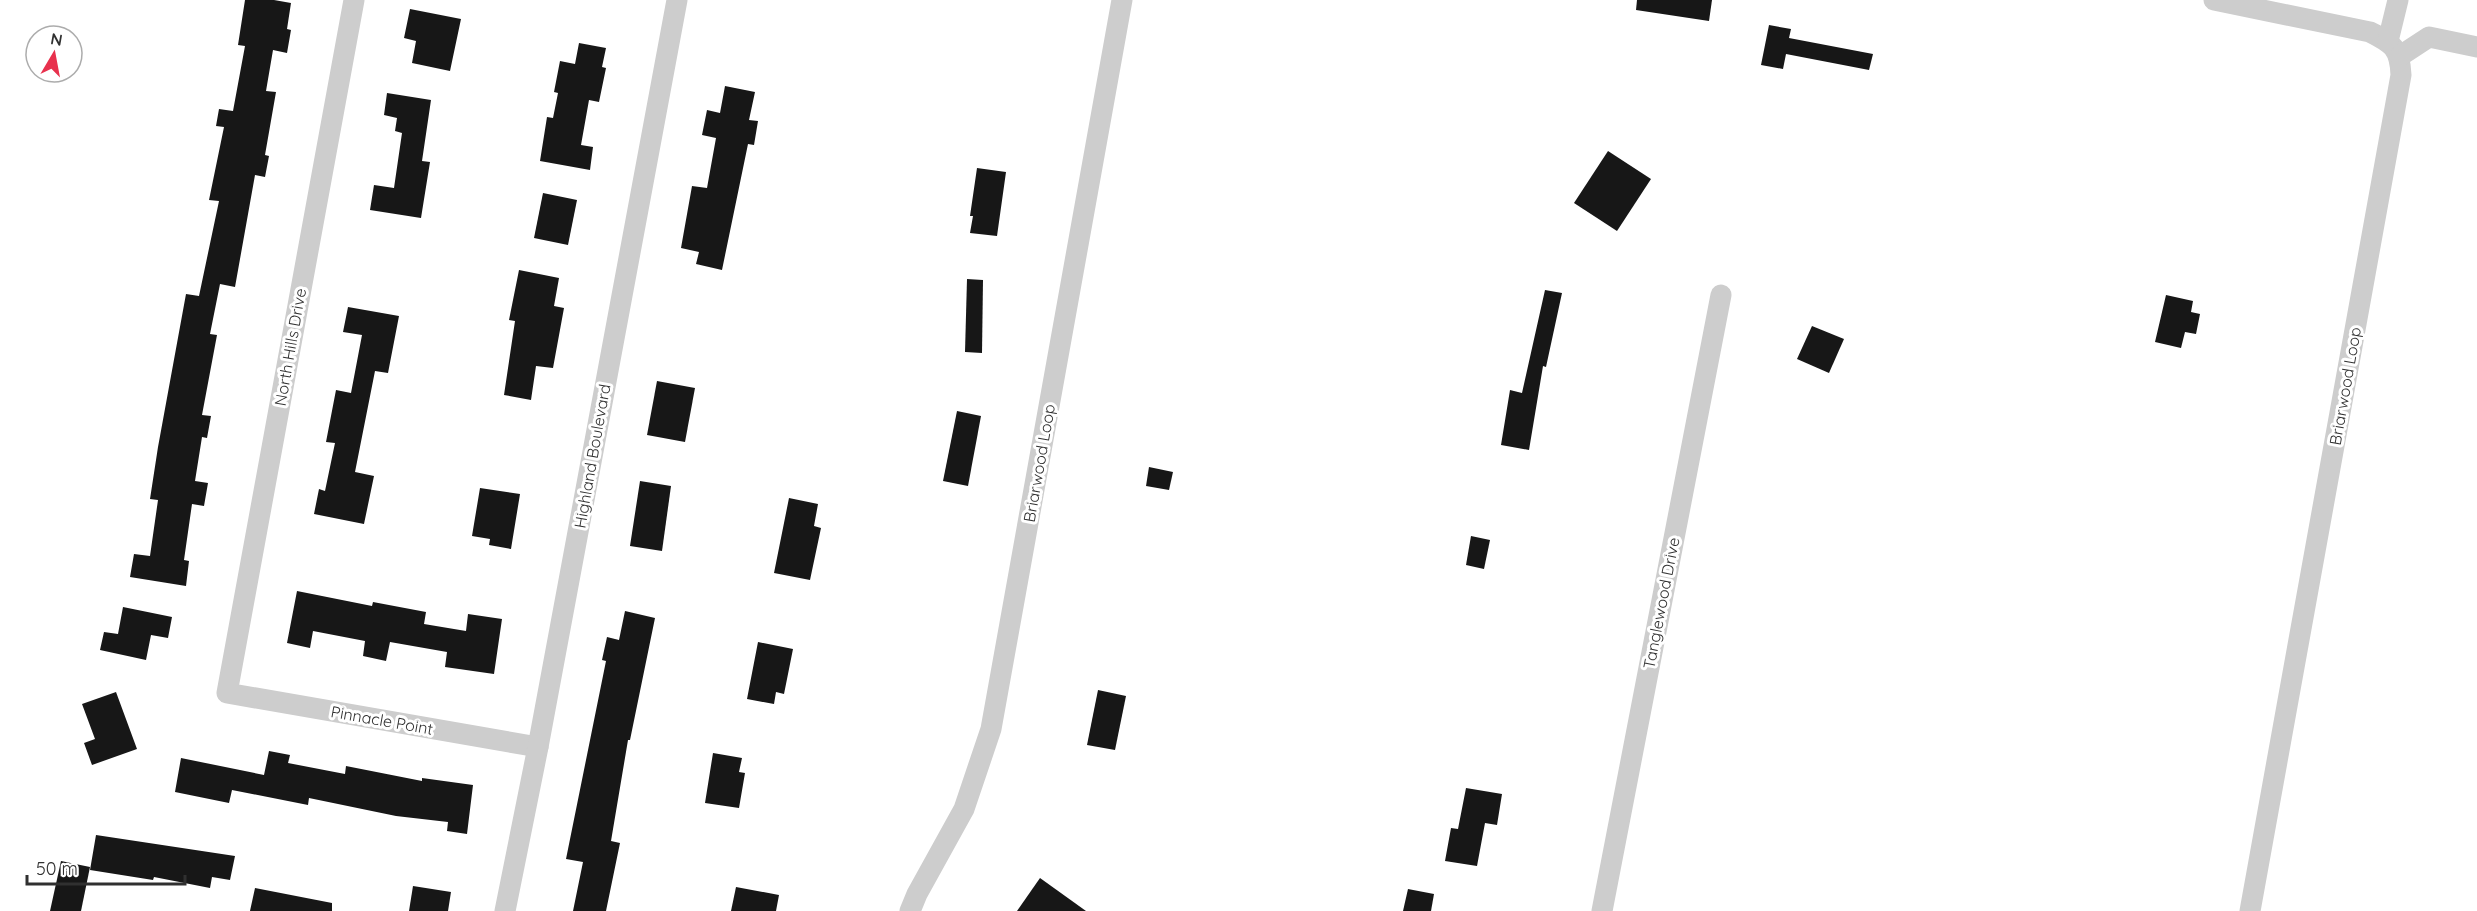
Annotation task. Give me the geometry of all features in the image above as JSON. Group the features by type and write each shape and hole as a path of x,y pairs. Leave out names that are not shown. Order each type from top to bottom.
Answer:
{"street":[{"name":"North Hills Drive","path":"226,693 354,0"},
{"name":"Highland Boulevard","path":"505,911 538,747 676,0"},
{"name":"Briarwood Loop","path":"910,911 964,809 991,729 1122,0"},
{"path":"2214,0 2370,32 2394,49 2430,37 2477,47"},
{"name":"Briarwood Loop","path":"2250,911 2401,75 2394,49 2397,0"},
{"name":"Tanglewood Drive","path":"1602,911 1720,295"},
{"name":"Pinnacle Point","path":"226,693 538,747"}],"building":[{"path":"245,0 274,0 291,3 287,29 291,30 287,53 273,50 266,91 276,92 265,155 269,156 265,177 255,175 235,287 220,284 210,334 217,335 202,415 211,416 207,438 202,437 195,481 208,483 204,506 192,504 184,560 189,561 186,586 130,577 134,554 150,556 158,500 150,499 158,447 186,294 199,296 219,201 209,200 224,127 216,126 219,109 233,111 245,46 238,45"},
{"path":"1637,0 1712,0 1709,21 1636,10"},
{"path":"410,9 461,19 450,71 412,63 416,41 404,38"},
{"path":"1769,25 1791,29 1789,38 1873,54 1869,70 1786,54 1783,69 1761,65"},
{"path":"579,43 606,48 602,67 606,68 599,102 589,100 581,145 593,147 590,170 540,161 547,117 553,118 558,93 554,92 560,61 575,64"},
{"path":"725,86 755,92 749,120 758,121 754,145 748,144 722,270 696,264 699,252 681,248 692,186 707,188 716,138 702,135 707,110 720,113"},
{"path":"387,93 431,100 422,161 430,162 421,218 370,210 374,185 394,188 402,133 395,131 397,118 384,115"},
{"path":"1608,151 1651,179 1617,231 1574,203"},
{"path":"977,168 1006,172 997,236 970,233 973,216 970,216"},
{"path":"543,193 577,200 568,245 534,238"},
{"path":"519,270 559,278 554,306 564,308 553,368 536,366 531,400 504,395 515,321 509,320"},
{"path":"967,279 983,280 982,353 965,352"},
{"path":"1545,290 1562,293 1546,367 1543,366 1529,450 1501,445 1510,390 1522,393"},
{"path":"2166,295 2193,301 2191,312 2200,314 2196,334 2185,332 2181,348 2155,342"},
{"path":"348,307 399,316 388,373 375,371 355,472 374,476 364,524 314,514 319,489 325,491 335,443 326,442 336,390 351,393 362,335 343,332"},
{"path":"1812,326 1844,339 1829,373 1797,359"},
{"path":"657,381 695,388 685,442 647,435"},
{"path":"957,411 981,416 968,486 943,481"},
{"path":"1149,467 1173,472 1169,490 1146,486"},
{"path":"640,481 671,486 662,551 630,546"},
{"path":"480,488 520,494 511,549 489,545 490,539 472,536"},
{"path":"789,498 818,504 814,526 821,528 810,580 774,573"},
{"path":"1471,536 1490,540 1484,569 1466,565"},
{"path":"297,591 372,606 373,602 426,612 424,624 466,631 468,614 502,619 494,674 445,667 447,652 390,642 386,661 363,656 365,641 313,631 310,648 287,643"},
{"path":"123,607 172,617 168,638 151,635 146,660 100,650 104,632 118,634"},
{"path":"625,611 655,618 630,740 628,740 611,841 620,843 606,911 573,911 583,862 566,859 606,661 602,660 607,637 619,640"},
{"path":"758,642 793,649 784,694 776,692 774,704 747,699"},
{"path":"1098,690 1126,696 1115,750 1087,745"},
{"path":"116,692 137,749 92,765 84,743 95,739 82,704"},
{"path":"269,751 290,755 288,763 345,774 346,766 422,781 422,778 473,785 467,834 447,831 448,822 396,816 309,798 308,805 232,790 229,803 175,792 181,758 264,775"},
{"path":"713,753 742,758 739,772 745,773 739,808 705,803"},
{"path":"1466,788 1502,794 1497,825 1485,823 1477,866 1445,861 1451,828 1458,829"},
{"path":"96,835 235,856 230,880 212,877 210,888 154,877 153,880 90,870"},
{"path":"61,861 90,867 81,911 50,911"},
{"path":"1040,878 1086,911 1017,911"},
{"path":"413,886 451,892 448,911 409,911"},
{"path":"736,887 779,895 776,911 731,911"},
{"path":"255,888 332,903 332,911 250,911"},
{"path":"1408,889 1434,894 1431,911 1403,911"}]}
